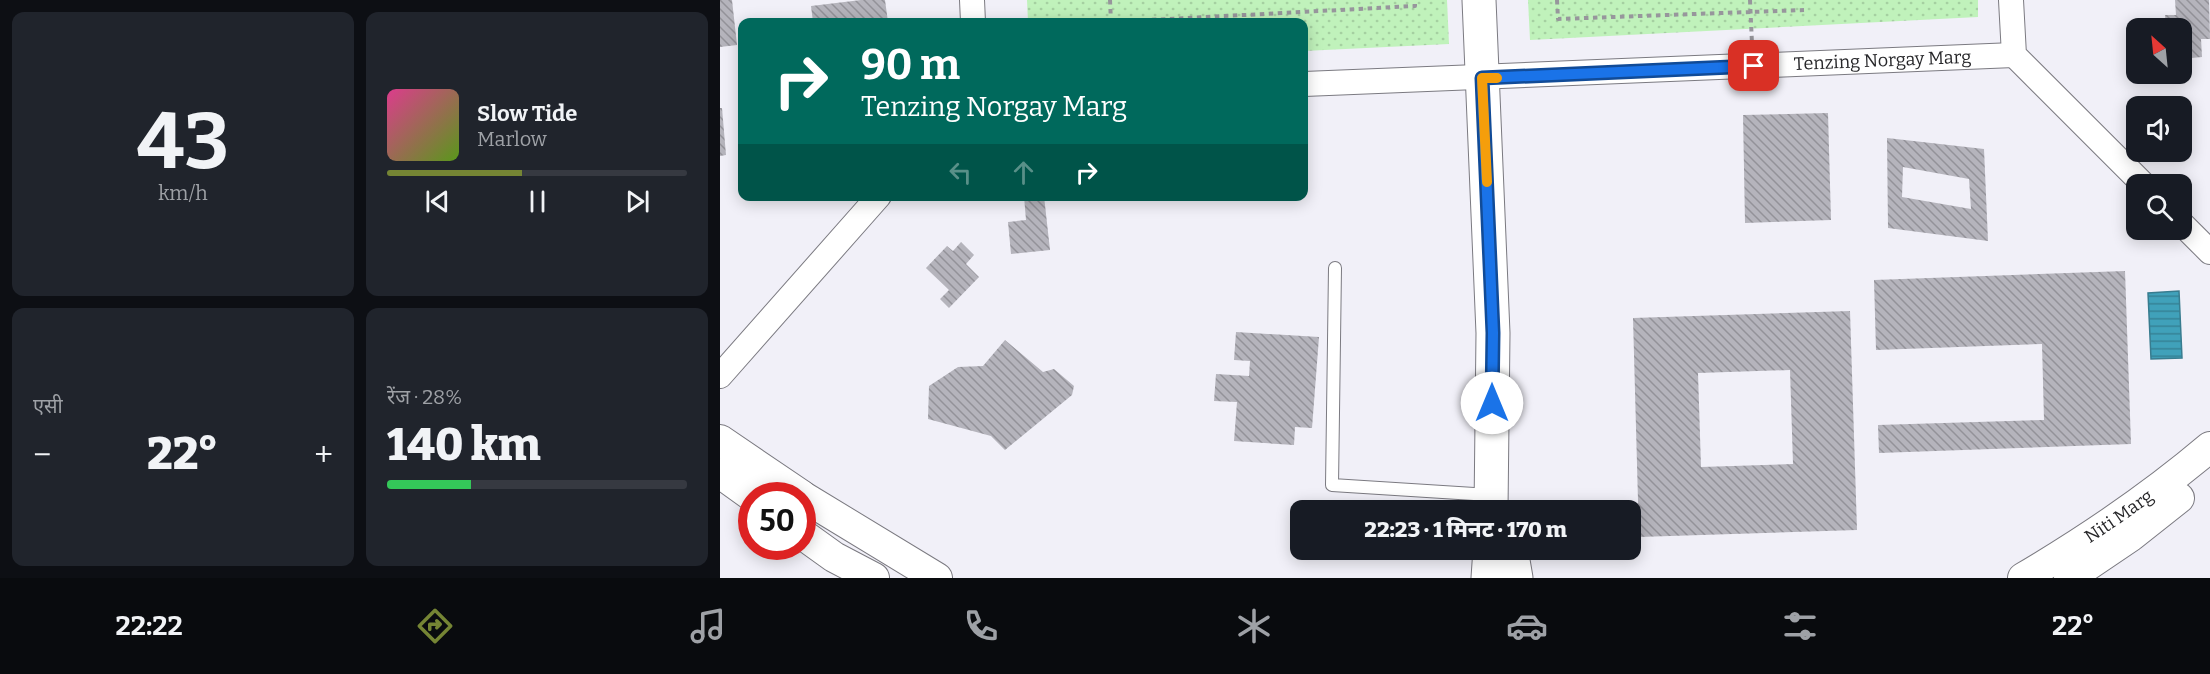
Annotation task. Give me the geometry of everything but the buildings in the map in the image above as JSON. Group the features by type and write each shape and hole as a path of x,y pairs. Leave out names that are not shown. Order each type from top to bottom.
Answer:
{"main road":[{"path":"1479,0 1490,78"},
{"path":"1495,0 1490,78 1497,500"},
{"path":"1488,578 1489,560"},
{"path":"1513,560 1516,578"}],"street":[{"path":"972,0 973,18"},
{"path":"2011,0 2014,55 2133,174"},
{"name":"Tenzing Norgay Marg","path":"1308,84 2014,55"},
{"path":"720,376 875,201"},
{"path":"2192,234 2210,252"},
{"path":"720,440 782,482"},
{"name":"Niti Marg","path":"2023,578 2095,535 2169,482 2210,447"},
{"path":"720,473 738,486"},
{"name":"Niti Marg","path":"2069,578 2132,536 2210,474"},
{"path":"816,505 937,578"},
{"path":"816,544 874,578"}],"lane":[{"path":"1335,268 1332,485 1456,500"}],"path":[{"path":"1110,0 1111,18"},
{"path":"1227,18 1415,6 1415,0"},
{"path":"1557,0 1558,19 1804,10"},
{"path":"1750,0 1754,66"}],"green space":[{"path":"1027,0 1447,0 1449,44 1308,51 1308,18 1028,18"},
{"path":"1528,0 1978,0 1978,17 1530,40"}],"water":[{"path":"2179,291 2182,358 2151,359 2148,293"}],"slow traffic":[{"path":"1487,182 1482,78 1497,78"}],"route":[{"path":"1492,403 1493,333 1482,78 1754,66"}]}
